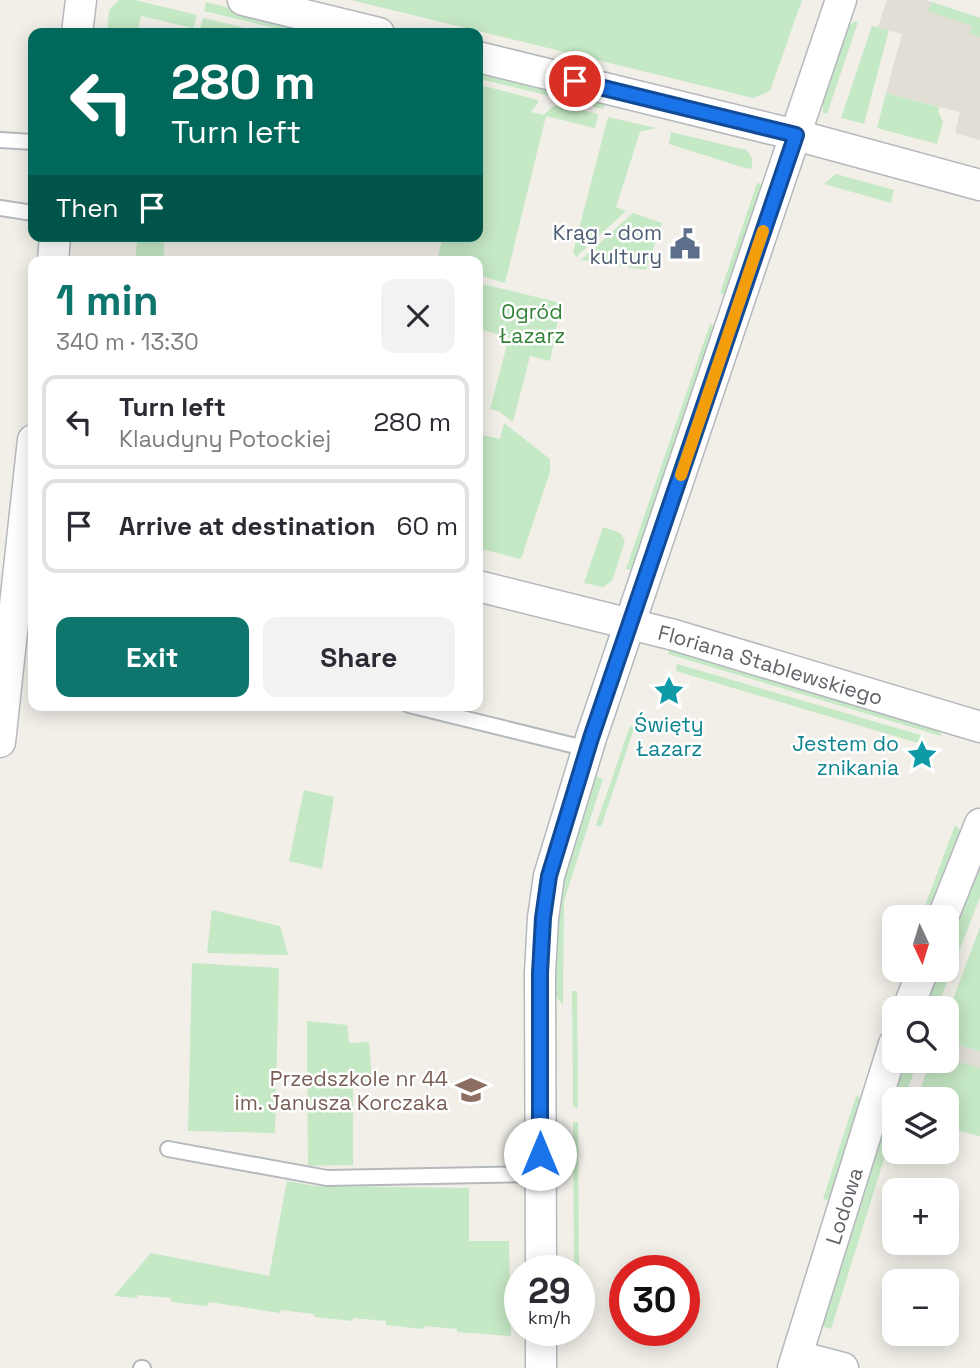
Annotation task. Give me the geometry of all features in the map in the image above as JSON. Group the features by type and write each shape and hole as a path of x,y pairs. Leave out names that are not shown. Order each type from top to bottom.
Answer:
{"street":[{"path":"78,28 81,0"},
{"path":"243,0 358,28"},
{"path":"541,1255 540,973 549,876 588,749 841,0"},
{"path":"483,58 796,135 980,185"},
{"path":"0,742 28,507"},
{"name":"Floriana Stablewskiego","path":"483,587 674,635 980,727"},
{"path":"948,905 980,824"},
{"name":"Lodowa","path":"795,1362 885,1073"},
{"path":"541,1346 541,1368"},
{"path":"795,1362 843,1368"}],"lane":[{"path":"0,140 28,142"},
{"path":"0,208 28,212"},
{"path":"434,711 588,749"},
{"path":"168,1149 327,1178 540,1174"}],"shaded area":[{"path":"887,0 925,0 980,18 980,140 955,133 960,112 886,93 902,34 878,27"},
{"path":"959,1045 980,1051 980,1136 959,1131 959,1087 921,1087 926,1073 959,1073"}],"green space":[{"path":"119,0 135,0 197,15 193,28 141,16 138,28 107,28 109,10"},
{"path":"351,0 802,0 770,91 753,98 483,32 483,28 466,28"},
{"path":"206,2 311,28 275,28 204,11"},
{"path":"932,2 980,18 980,37 970,34 972,26 928,11"},
{"path":"203,18 246,28 200,28"},
{"path":"858,22 827,114 823,113 822,98 846,27"},
{"path":"872,26 889,30 864,124 841,118"},
{"path":"483,70 606,100 604,109 483,80"},
{"path":"483,86 538,100 531,112 544,115 558,105 598,114 595,128 546,116 505,283 483,276 483,256 438,256 442,242 483,242"},
{"path":"886,93 939,107 943,122 937,144 877,128"},
{"path":"608,117 656,128 640,132 616,207 626,211 576,257 573,252"},
{"path":"671,132 746,150 752,159 751,169 669,144"},
{"path":"836,174 894,190 891,203 824,184"},
{"path":"757,183 765,185 727,296 720,293"},
{"path":"633,213 662,223 646,270 581,260"},
{"path":"137,242 164,242 164,256 136,256"},
{"name":"Ogród Łazarz","path":"483,284 561,303 550,361 530,356 513,422 498,411 490,409 509,337 483,330"},
{"path":"710,324 717,326 633,571 626,569"},
{"path":"504,423 550,459 550,472 521,559 483,549 483,435 500,439"},
{"path":"603,527 620,533 625,541 612,581 603,587 584,583"},
{"path":"670,647 940,728 941,736 668,654"},
{"path":"677,664 924,736 925,745 676,671"},
{"path":"630,726 634,728 601,827 596,825"},
{"path":"593,775 603,779 564,901 563,1005 553,993 555,937 564,875"},
{"path":"304,790 334,797 322,869 289,861"},
{"path":"955,825 961,830 933,905 925,905"},
{"path":"980,864 980,897 959,951 959,919"},
{"path":"212,910 280,926 288,955 207,953"},
{"path":"980,927 980,1051 959,1045 959,996 954,996"},
{"path":"192,963 279,968 275,1133 188,1131"},
{"path":"935,982 947,982 942,996 929,996"},
{"path":"572,991 577,991 578,1108 573,1107"},
{"path":"307,1021 347,1025 349,1043 369,1042 372,1082 353,1083 353,1165 308,1166"},
{"path":"959,1062 980,1068 980,1136 959,1131 959,1087 921,1087 926,1073 959,1073"},
{"path":"901,1073 914,1073 908,1087 896,1087"},
{"path":"856,1096 863,1098 831,1201 823,1199"},
{"path":"573,1122 578,1122 579,1255 574,1255"},
{"path":"882,1127 882,1164 831,1329 821,1326"},
{"path":"287,1181 315,1186 469,1188 469,1241 509,1241 509,1255 504,1255 504,1335 424,1326 423,1329 386,1325 386,1321 314,1317 314,1314 281,1310 280,1313 209,1302 208,1306 171,1302 171,1298 114,1296 151,1253 269,1276"}],"slow traffic":[{"path":"681,475 763,231"}],"place":[{"name":"Krąg - dom kultury","path":"685,244"},
{"name":"Święty Łazarz","path":"669,691"},
{"name":"Jestem do znikania","path":"922,755"},
{"name":"Przedszkole nr 44 im. Janusza Korczaka","path":"471,1090"}],"route":[{"path":"540,1154 540,973 549,876 591,738 796,135 575,81"}]}
